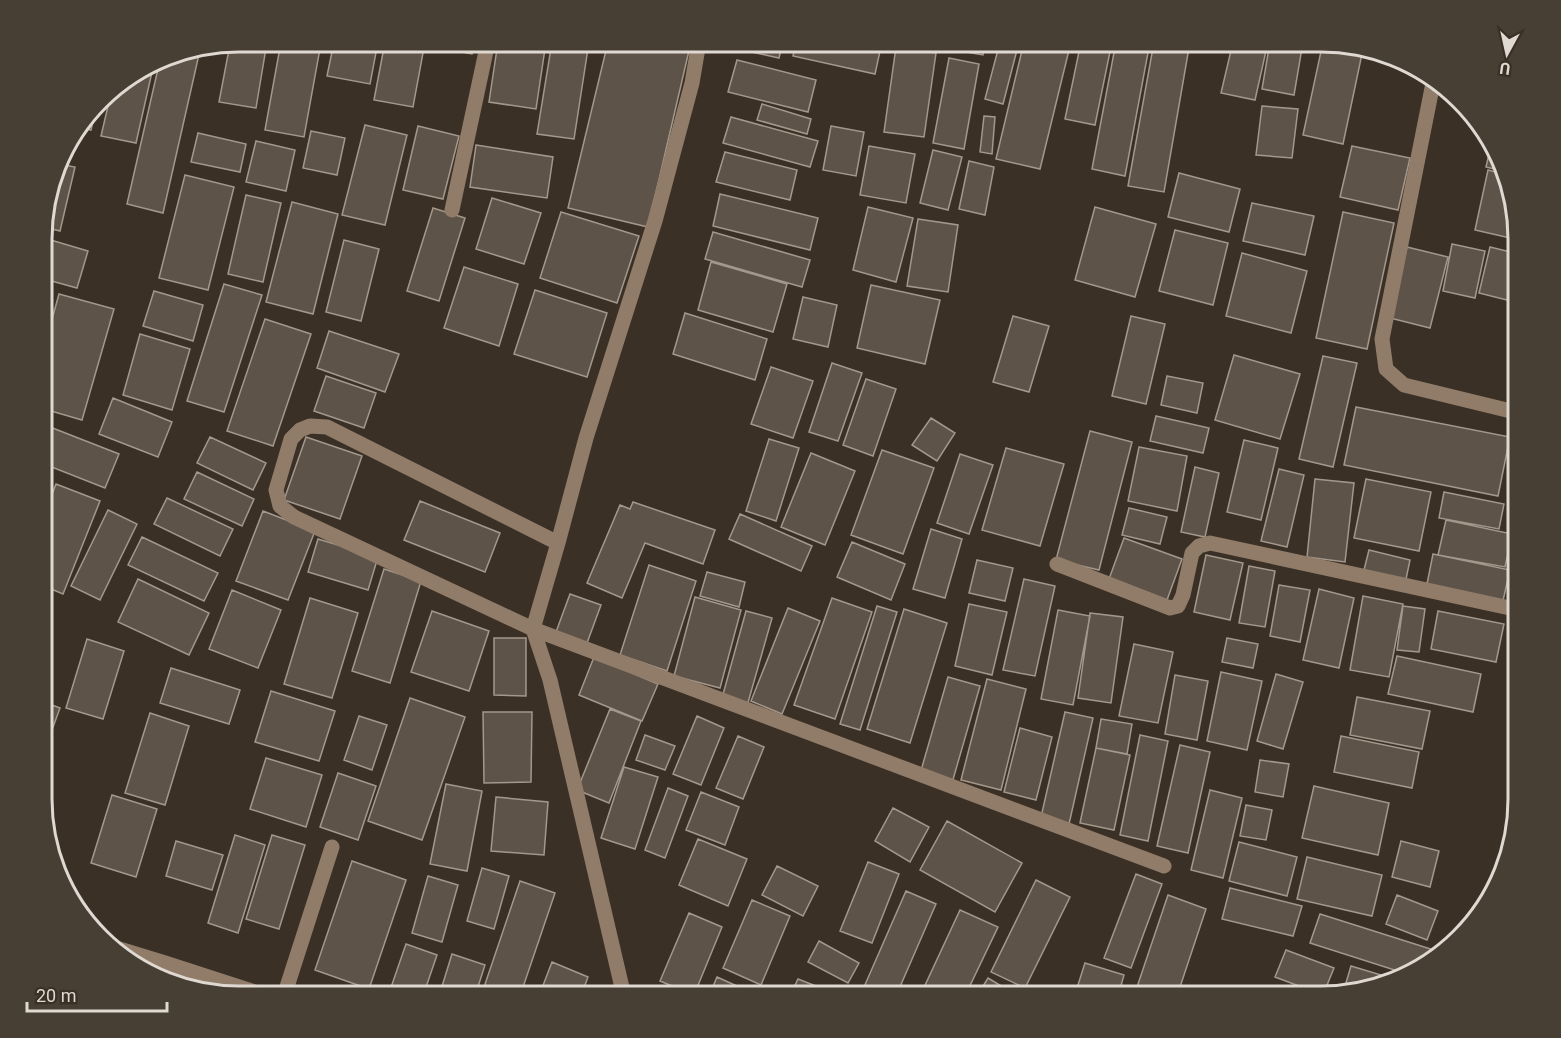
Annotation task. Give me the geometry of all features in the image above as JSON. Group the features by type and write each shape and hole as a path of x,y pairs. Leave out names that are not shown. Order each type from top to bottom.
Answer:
{"street":[{"path":"452,210 486,53"},
{"path":"622,986 550,680 532,629 586,438 655,221 692,83 697,53"},
{"path":"1432,89 1382,339 1386,369 1404,385 1508,409"},
{"path":"558,543 327,427 310,426 300,430 291,439 276,490 280,506 294,517 532,629 1164,866"},
{"path":"1057,564 1170,608 1178,606 1183,596 1192,553 1199,546 1210,543 1508,608"},
{"path":"287,986 332,847"},
{"path":"135,954 235,986"},
{"path":"164,969 165,963"}],"building":[{"path":"780,52 779,58 754,53"},
{"path":"794,52 880,52 875,74 793,56"},
{"path":"895,52 936,53 924,137 884,132"},
{"path":"997,52 1016,52 1003,104 985,99"},
{"path":"1022,52 1068,52 1040,169 996,159"},
{"path":"1079,52 1110,52 1095,125 1065,119"},
{"path":"1114,52 1148,52 1125,176 1092,169"},
{"path":"1152,52 1188,52 1164,192 1128,186"},
{"path":"1231,52 1266,52 1255,100 1221,93"},
{"path":"1268,52 1301,52 1294,95 1262,89"},
{"path":"1321,52 1361,57 1343,144 1303,135"},
{"path":"228,53 265,53 256,108 219,102"},
{"path":"279,53 319,53 304,137 265,130"},
{"path":"332,53 376,53 370,84 327,76"},
{"path":"383,53 423,53 413,107 374,100"},
{"path":"496,53 544,53 536,109 489,102"},
{"path":"550,53 587,53 574,139 537,134"},
{"path":"605,53 689,53 648,227 568,208"},
{"path":"198,57 163,213 127,204 157,72"},
{"path":"949,58 979,64 964,149 933,143"},
{"path":"737,60 816,80 808,112 728,92"},
{"path":"151,75 136,143 101,136 108,107 135,84"},
{"path":"762,104 811,119 807,134 757,120"},
{"path":"1262,106 1298,109 1292,158 1256,155"},
{"path":"984,116 995,117 992,154 980,152"},
{"path":"731,117 818,141 810,167 723,143"},
{"path":"365,125 407,135 385,225 342,215"},
{"path":"418,126 459,136 443,199 403,190"},
{"path":"831,126 864,132 856,176 823,170"},
{"path":"311,131 345,138 337,175 303,168"},
{"path":"198,133 246,144 240,172 191,162"},
{"path":"256,141 295,150 286,191 246,182"},
{"path":"476,145 553,157 547,198 470,187"},
{"path":"869,146 915,154 906,203 860,195"},
{"path":"1352,146 1410,158 1398,210 1340,197"},
{"path":"933,150 962,157 948,210 920,203"},
{"path":"725,152 797,170 790,200 716,182"},
{"path":"1489,156 1495,169 1486,167"},
{"path":"969,161 994,167 985,215 959,209"},
{"path":"68,166 75,167 60,231 53,229 54,215 62,179"},
{"path":"1488,170 1496,172 1505,203 1508,238 1475,230"},
{"path":"1179,173 1240,189 1229,232 1168,217"},
{"path":"185,175 234,187 208,290 159,278"},
{"path":"720,194 818,218 810,250 713,226"},
{"path":"246,195 281,203 263,282 228,274"},
{"path":"492,198 541,213 524,264 476,249"},
{"path":"292,202 338,214 313,314 266,302"},
{"path":"1252,203 1314,216 1305,255 1243,241"},
{"path":"868,207 913,218 896,282 853,270"},
{"path":"1095,207 1156,224 1135,297 1075,280"},
{"path":"433,208 465,218 439,301 407,291"},
{"path":"561,212 639,236 617,303 540,278"},
{"path":"1343,212 1394,223 1367,349 1316,338"},
{"path":"918,219 958,225 948,292 907,286"},
{"path":"1175,230 1228,243 1213,305 1159,291"},
{"path":"713,232 810,260 802,287 705,259"},
{"path":"52,240 88,251 77,288 52,281"},
{"path":"344,240 379,249 361,321 326,312"},
{"path":"1452,244 1485,251 1475,298 1443,291"},
{"path":"1407,247 1448,257 1430,328 1390,318"},
{"path":"1490,247 1508,251 1508,300 1479,293"},
{"path":"1242,253 1307,271 1291,333 1226,316"},
{"path":"711,262 787,284 773,332 698,310"},
{"path":"464,267 518,284 499,346 444,328"},
{"path":"224,284 262,295 224,412 187,401"},
{"path":"871,285 940,300 925,364 857,348"},
{"path":"535,290 607,313 587,377 514,354"},
{"path":"154,291 203,305 193,341 143,326"},
{"path":"59,294 114,309 82,420 52,411 52,319"},
{"path":"803,297 837,305 828,347 793,339"},
{"path":"685,313 767,339 755,380 673,354"},
{"path":"1013,316 1049,326 1029,392 993,382"},
{"path":"1131,316 1165,324 1146,404 1112,396"},
{"path":"265,319 311,334 273,446 227,431"},
{"path":"329,331 399,354 385,392 317,368"},
{"path":"140,334 190,349 172,410 123,395"},
{"path":"1234,355 1300,374 1280,439 1215,420"},
{"path":"1323,356 1357,363 1333,467 1299,459"},
{"path":"832,363 862,373 838,441 809,432"},
{"path":"771,367 813,381 793,438 751,424"},
{"path":"326,376 376,393 364,428 314,411"},
{"path":"1167,376 1203,383 1197,413 1161,405"},
{"path":"866,379 896,389 873,456 843,445"},
{"path":"113,398 172,422 158,457 99,434"},
{"path":"1356,407 1508,437 1498,496 1344,465"},
{"path":"1156,416 1209,428 1203,453 1150,441"},
{"path":"931,418 955,433 937,461 912,445"},
{"path":"52,428 119,454 105,488 52,467"},
{"path":"1090,431 1132,442 1099,570 1056,560"},
{"path":"210,437 266,463 253,490 197,463"},
{"path":"306,437 362,456 340,519 284,500"},
{"path":"769,439 799,448 776,521 746,511"},
{"path":"1244,440 1278,448 1261,520 1227,512"},
{"path":"1139,447 1187,456 1177,511 1128,501"},
{"path":"1006,448 1064,464 1040,546 982,530"},
{"path":"882,450 934,468 903,554 851,535"},
{"path":"811,453 855,471 825,545 781,527"},
{"path":"960,454 993,465 969,534 937,523"},
{"path":"1195,467 1219,473 1205,537 1181,532"},
{"path":"1279,469 1304,475 1287,547 1261,541"},
{"path":"197,472 254,499 242,526 184,499"},
{"path":"1315,479 1354,483 1345,562 1307,557"},
{"path":"1366,479 1431,492 1419,551 1354,538"},
{"path":"56,484 100,501 63,594 52,589 52,494"},
{"path":"1444,492 1504,504 1499,529 1439,518"},
{"path":"167,498 233,529 220,556 154,524"},
{"path":"420,501 500,533 485,572 404,540"},
{"path":"633,502 715,530 703,564 645,543 622,598 587,583 620,505 630,509"},
{"path":"1129,508 1167,517 1160,544 1122,535"},
{"path":"108,510 137,524 100,600 71,586"},
{"path":"263,511 315,531 288,600 236,581"},
{"path":"740,514 812,546 801,571 729,539"},
{"path":"1446,520 1508,533 1505,567 1438,555"},
{"path":"931,529 962,539 945,598 913,589"},
{"path":"142,537 218,573 204,601 128,565"},
{"path":"1124,538 1182,559 1167,600 1109,579"},
{"path":"318,539 378,557 368,590 308,572"},
{"path":"852,542 905,564 891,600 837,577"},
{"path":"1369,550 1410,560 1405,584 1363,574"},
{"path":"1433,554 1508,570 1502,605 1426,589"},
{"path":"1206,555 1243,563 1230,620 1194,612"},
{"path":"977,560 1013,568 1005,601 969,593"},
{"path":"649,565 696,581 667,671 620,655"},
{"path":"1249,566 1275,571 1265,627 1239,623"},
{"path":"384,569 421,581 390,683 352,671"},
{"path":"707,572 745,582 739,607 700,596"},
{"path":"138,579 209,613 189,655 118,622"},
{"path":"1024,579 1055,586 1035,676 1003,670"},
{"path":"1279,585 1310,590 1300,642 1270,636"},
{"path":"1319,589 1354,598 1339,668 1303,660"},
{"path":"232,590 281,610 258,668 209,649"},
{"path":"570,594 601,605 587,643 556,632"},
{"path":"1363,596 1403,604 1389,677 1350,670"},
{"path":"695,597 741,610 720,688 674,676"},
{"path":"310,598 358,613 332,698 284,684"},
{"path":"832,598 872,612 835,719 794,705"},
{"path":"969,604 1007,612 992,675 955,666"},
{"path":"877,606 897,612 860,730 840,724"},
{"path":"1403,606 1425,609 1419,652 1397,650"},
{"path":"788,608 820,621 782,714 751,701"},
{"path":"904,609 947,623 910,743 867,729"},
{"path":"1058,610 1090,616 1073,705 1041,699"},
{"path":"432,611 489,631 469,691 411,672"},
{"path":"746,611 772,618 747,706 722,698"},
{"path":"1438,611 1504,624 1496,662 1431,649"},
{"path":"1090,613 1123,617 1111,703 1078,698"},
{"path":"494,638 526,638 526,696 494,695"},
{"path":"1227,638 1258,644 1253,668 1222,662"},
{"path":"87,639 124,651 103,719 66,708"},
{"path":"1134,644 1173,652 1158,723 1119,716"},
{"path":"1397,656 1481,674 1473,712 1388,694"},
{"path":"594,657 658,684 642,721 579,695"},
{"path":"171,668 240,690 229,724 160,703"},
{"path":"1221,672 1262,681 1247,750 1207,741"},
{"path":"1276,674 1303,682 1283,749 1257,741"},
{"path":"1175,675 1208,681 1197,740 1165,734"},
{"path":"948,677 980,686 952,783 920,774"},
{"path":"987,679 1026,689 1001,790 961,780"},
{"path":"271,691 335,711 319,761 255,742"},
{"path":"1357,697 1430,711 1422,749 1350,735"},
{"path":"410,698 465,717 422,840 368,821"},
{"path":"52,705 60,708 52,730"},
{"path":"610,709 641,721 609,803 577,790"},
{"path":"483,712 532,712 531,782 484,783"},
{"path":"1065,712 1093,718 1069,824 1041,817"},
{"path":"150,713 189,726 165,805 125,793"},
{"path":"359,716 387,725 372,770 344,760"},
{"path":"697,716 724,728 701,785 673,774"},
{"path":"1101,719 1132,724 1127,754 1096,748"},
{"path":"1020,728 1052,737 1036,800 1004,792"},
{"path":"645,735 675,746 665,770 636,760"},
{"path":"1140,735 1168,741 1148,841 1120,835"},
{"path":"738,736 764,747 743,799 716,788"},
{"path":"1341,736 1419,752 1412,788 1334,772"},
{"path":"1180,745 1210,752 1188,853 1157,846"},
{"path":"1096,748 1130,755 1114,830 1080,823"},
{"path":"266,758 322,775 306,827 250,809"},
{"path":"1260,760 1289,764 1283,797 1255,792"},
{"path":"624,767 658,777 635,849 601,838"},
{"path":"338,773 376,786 358,840 320,827"},
{"path":"446,784 482,791 467,871 430,864"},
{"path":"1314,786 1389,803 1378,855 1302,838"},
{"path":"668,788 688,796 665,858 645,850"},
{"path":"1210,790 1242,798 1223,878 1191,870"},
{"path":"701,792 739,807 725,845 686,830"},
{"path":"112,795 157,809 136,877 91,863"},
{"path":"496,797 548,802 544,855 491,851"},
{"path":"1246,805 1272,810 1266,840 1240,836"},
{"path":"893,808 929,827 910,862 875,841"},
{"path":"947,821 1022,863 995,912 920,870"},
{"path":"235,835 265,845 238,933 208,923"},
{"path":"272,835 305,845 279,929 246,919"},
{"path":"698,839 747,859 728,906 679,885"},
{"path":"176,841 223,855 212,890 166,876"},
{"path":"1401,841 1439,851 1430,887 1392,877"},
{"path":"1239,842 1297,857 1287,896 1229,881"},
{"path":"1307,857 1382,875 1372,916 1297,899"},
{"path":"352,861 406,880 370,986 360,986 315,970"},
{"path":"868,862 899,874 872,943 840,931"},
{"path":"777,866 818,886 803,916 762,895"},
{"path":"482,868 509,876 494,929 467,921"},
{"path":"1136,874 1162,884 1131,968 1104,958"},
{"path":"428,876 458,885 442,942 412,933"},
{"path":"1036,880 1070,897 1026,985 1019,985 991,972"},
{"path":"520,881 555,893 523,986 484,986"},
{"path":"1230,888 1302,906 1293,936 1222,919"},
{"path":"906,891 936,904 901,985 865,985"},
{"path":"1168,895 1206,909 1181,985 1138,985"},
{"path":"1397,895 1438,911 1427,940 1386,924"},
{"path":"752,900 790,916 761,985 723,968"},
{"path":"960,910 998,927 970,985 925,985"},
{"path":"689,913 722,927 698,986 671,986 660,981"},
{"path":"1320,914 1432,949 1415,961 1395,970 1310,943"},
{"path":"819,941 859,963 848,983 808,962"},
{"path":"406,944 437,955 426,986 392,986"},
{"path":"1286,950 1334,968 1327,985 1296,985 1275,977"},
{"path":"452,954 485,965 478,986 442,986"},
{"path":"552,962 588,977 585,986 543,986"},
{"path":"1085,963 1124,975 1121,985 1078,985"},
{"path":"1351,966 1383,976 1358,982 1346,984"},
{"path":"717,977 736,986 713,986"},
{"path":"988,978 1000,985 984,985"},
{"path":"798,979 814,985 795,985"}]}
